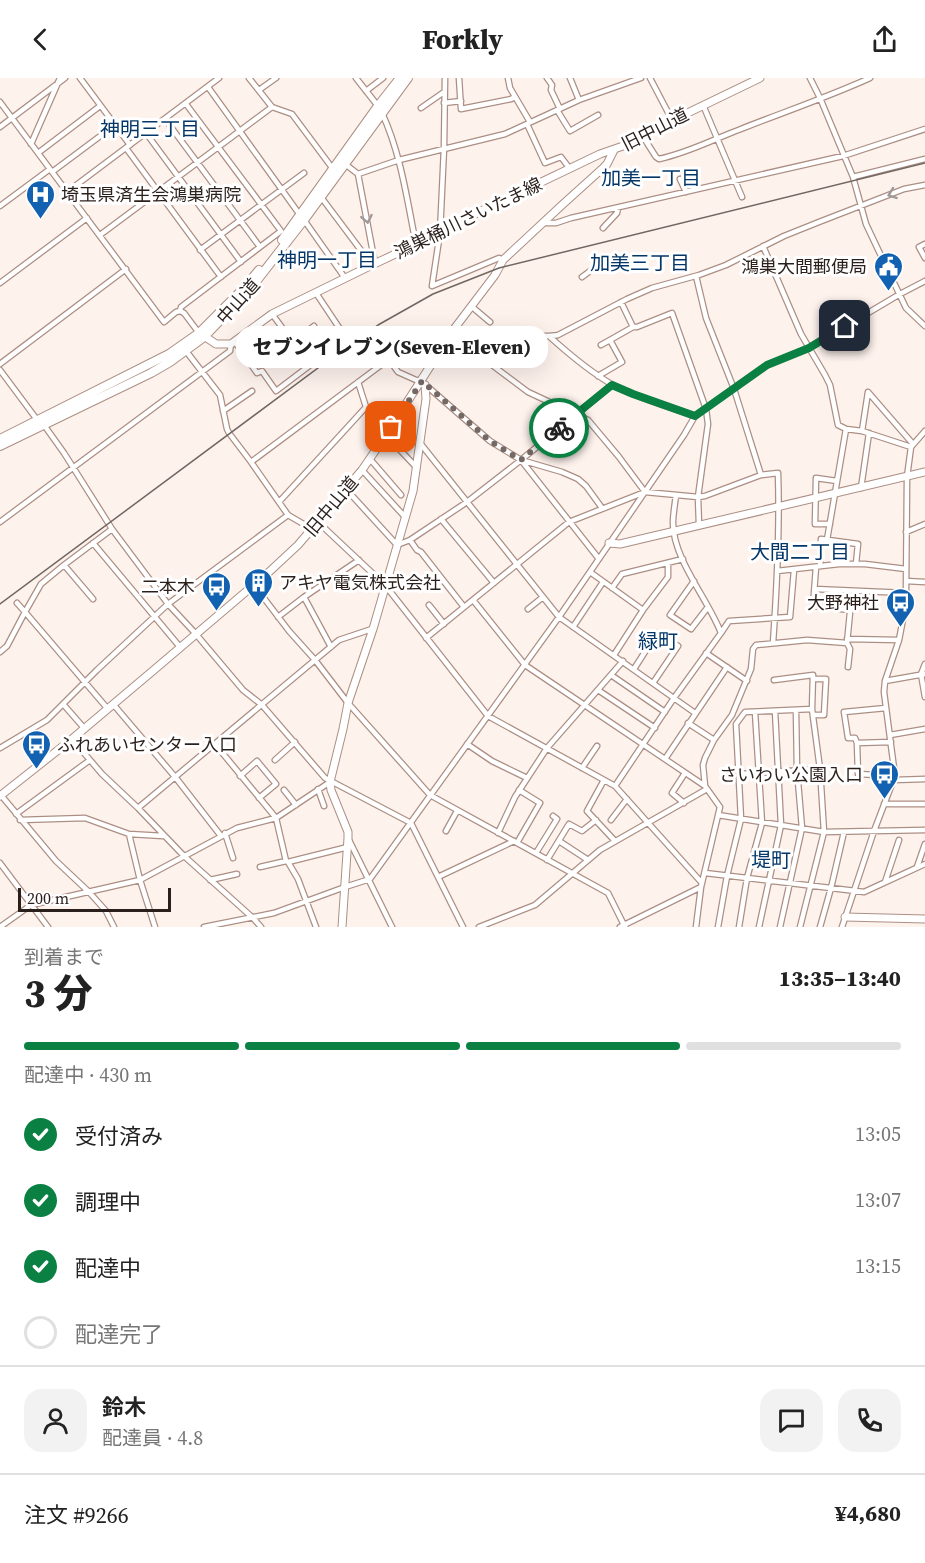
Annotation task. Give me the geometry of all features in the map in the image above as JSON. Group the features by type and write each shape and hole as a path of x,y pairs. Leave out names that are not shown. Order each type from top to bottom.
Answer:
{"highway":[{"name":"中山道","path":"0,439 151,373 186,351 251,288 400,78"},
{"name":"中山道","path":"0,446 202,335 245,286 283,233 321,197 408,78"}],"main road":[{"name":"旧中山道","path":"0,795 72,739 285,558 362,470 423,383 454,329 504,260 607,164 614,150 760,78"},
{"name":"鴻巣桶川さいたま線","path":"233,343 272,314 479,212 600,154 614,150"},
{"path":"202,335 216,344 233,343"},
{"path":"342,927 348,832 330,782 348,704 373,629 413,491 426,399 423,383"},
{"path":"609,543 620,544 925,472"},
{"path":"845,918 925,919"}],"street":[{"path":"31,144 60,78"},
{"path":"0,127 65,78"},
{"path":"80,78 115,125 158,192 220,277"},
{"path":"67,192 219,78"},
{"path":"249,78 272,107 291,114 333,170"},
{"path":"259,90 276,78"},
{"path":"356,78 378,106 391,134 399,160 417,244"},
{"path":"366,90 383,78"},
{"path":"445,78 440,233 432,286 499,258 504,260"},
{"path":"459,78 461,109 515,97"},
{"path":"508,78 510,88 529,123 545,163 561,158 570,169"},
{"path":"547,78 552,85 551,90 558,110 570,131 598,115"},
{"path":"570,78 579,100"},
{"path":"358,174 399,160 505,134 579,100 641,78"},
{"path":"650,78 672,120"},
{"path":"810,78 853,177 866,224 906,308 925,326"},
{"path":"642,135 659,159 675,156 870,78"},
{"path":"208,87 345,278"},
{"path":"421,108 444,92"},
{"path":"444,103 461,101"},
{"path":"0,102 164,322 260,247 283,233 186,104"},
{"path":"703,105 742,197"},
{"path":"38,153 100,106"},
{"path":"100,235 272,107"},
{"path":"165,119 260,247"},
{"path":"0,206 115,125"},
{"path":"542,223 556,223 843,156 925,129"},
{"path":"146,133 241,262"},
{"path":"853,177 925,159"},
{"path":"345,164 358,174 374,258 372,265"},
{"path":"200,250 304,173"},
{"path":"680,179 686,192"},
{"path":"492,365 519,339 558,335 621,303 668,283 726,265 784,236 861,205 904,189 925,185"},
{"path":"321,197 372,265"},
{"path":"603,228 617,213 618,208"},
{"path":"0,283 87,218"},
{"path":"925,244 919,247 925,258"},
{"path":"764,246 801,334 830,386 838,425 912,445"},
{"path":"582,277 605,260"},
{"path":"0,364 126,270"},
{"path":"696,276 706,318 734,389 761,475"},
{"path":"204,927 274,913 370,879 559,617 695,416 767,365 809,348 925,281"},
{"path":"0,522 203,372 230,351 233,343 258,373 262,371 276,391 346,338 316,293"},
{"path":"621,303 633,327"},
{"path":"471,306 490,322"},
{"path":"180,311 202,335"},
{"path":"601,345 633,327 672,313 706,409 708,424 698,496 699,525"},
{"path":"272,314 310,365"},
{"path":"293,342 314,326"},
{"path":"253,329 270,353"},
{"path":"454,329 492,365 528,392 588,420 645,492"},
{"path":"371,335 398,372 423,383 490,441 521,460 578,479 602,508"},
{"path":"251,462 420,336 434,335 446,341"},
{"path":"550,337 612,385 695,416"},
{"path":"598,376 622,362 610,340"},
{"path":"186,351 220,395 227,429 288,515 312,529"},
{"path":"0,370 64,453 112,529 168,604 243,690 262,705 330,782 411,823 462,927"},
{"path":"358,382 366,407 391,427"},
{"path":"346,489 397,545 410,540 467,502 612,385"},
{"path":"223,411 252,391"},
{"path":"862,431 868,392 912,445"},
{"path":"279,502 366,407"},
{"path":"827,540 846,429"},
{"path":"842,927 874,831 895,778 884,692 885,681 899,640 906,594 907,477 912,445 925,431"},
{"path":"861,488 869,433"},
{"path":"386,435 417,468"},
{"path":"420,443 559,617 695,713"},
{"path":"370,459 401,495"},
{"path":"521,460 599,559"},
{"path":"362,470 405,517"},
{"path":"426,638 569,522 645,492 705,496 761,475 778,472 776,619 773,643"},
{"path":"830,524 815,524 816,478 837,481"},
{"path":"676,495 674,531 683,559 721,633"},
{"path":"0,748 47,720 168,604 288,515"},
{"path":"441,519 494,583"},
{"path":"318,522 385,585 488,716 615,786 702,885"},
{"path":"906,532 925,524"},
{"path":"0,652 7,646 41,584 112,529"},
{"path":"850,610 813,606 821,539 858,544 856,564"},
{"path":"410,540 464,607"},
{"path":"93,543 180,646"},
{"path":"612,588 622,574 683,559"},
{"path":"278,617 359,560"},
{"path":"614,655 668,577 668,563"},
{"path":"777,571 839,564 906,569"},
{"path":"64,565 93,599"},
{"path":"615,786 729,621 790,617 794,570"},
{"path":"590,572 643,610"},
{"path":"694,581 670,615 691,629 708,607"},
{"path":"906,581 925,582"},
{"path":"573,627 603,582"},
{"path":"254,585 348,704 430,795 608,893 623,926 702,885"},
{"path":"815,589 906,594"},
{"path":"848,667 850,649 847,641 852,592"},
{"path":"304,597 332,647"},
{"path":"528,609 543,597"},
{"path":"473,600 525,665 685,772 706,788 720,807 702,885 696,927"},
{"path":"17,603 85,682 176,778 223,834 233,858"},
{"path":"429,605 444,624"},
{"path":"138,808 339,640 373,629"},
{"path":"634,669 657,633 678,646 653,683"},
{"path":"706,788 703,765 705,758 714,740 732,715 752,669 753,649 756,645 807,640 899,640"},
{"path":"706,653 747,681"},
{"path":"498,833 519,790 547,748 623,662"},
{"path":"925,664 923,674 925,697"},
{"path":"665,759 727,667"},
{"path":"885,681 923,674"},
{"path":"611,675 665,712"},
{"path":"774,680 813,675 812,709 820,769 824,832 800,927"},
{"path":"813,679 826,679 824,715 813,716"},
{"path":"598,690 655,728"},
{"path":"63,704 84,728"},
{"path":"886,708 844,712 848,738 855,738 857,743 858,774 925,779"},
{"path":"718,927 727,876 741,819 736,724 745,712 812,709"},
{"path":"759,927 781,825 775,711"},
{"path":"780,927 802,828 797,770 796,711"},
{"path":"739,927 747,878 762,823 755,712"},
{"path":"688,723 714,740"},
{"path":"890,735 925,729"},
{"path":"72,739 102,774 138,808 163,836 261,927"},
{"path":"275,759 295,742"},
{"path":"857,743 891,742"},
{"path":"215,744 276,818 287,861 298,879 316,927"},
{"path":"467,744 492,761 527,778"},
{"path":"582,768 597,746"},
{"path":"16,814 90,760"},
{"path":"240,776 257,762 276,784 259,798"},
{"path":"739,774 820,769"},
{"path":"684,802 672,792 685,772"},
{"path":"604,780 588,811 615,841"},
{"path":"0,927 31,904 140,880 223,834 276,818 330,782"},
{"path":"479,927 535,905 600,850 706,788"},
{"path":"318,789 324,806"},
{"path":"284,790 296,805"},
{"path":"438,878 515,842 540,803 519,790"},
{"path":"0,795 56,861 106,911 114,927"},
{"path":"611,820 627,799"},
{"path":"884,804 925,804"},
{"path":"446,831 457,811"},
{"path":"718,815 824,832 925,830"},
{"path":"536,853 557,819 553,816"},
{"path":"20,820 85,818 129,834 163,836"},
{"path":"547,860 569,824 582,831 596,820"},
{"path":"820,927 844,831"},
{"path":"129,834 155,927"},
{"path":"348,838 392,927"},
{"path":"885,882 899,840"},
{"path":"559,841 588,860"},
{"path":"917,867 925,844"},
{"path":"260,867 348,847"},
{"path":"0,863 48,927"},
{"path":"705,873 864,892 925,864"},
{"path":"210,880 237,874"}],"railway":[{"path":"0,604 353,342 433,294 499,268 925,163"}],"way so far":[{"path":"391,427 422,381 490,441 521,460 559,428"}],"place":[{"name":"埼玉県済生会鴻巣病院","path":"40,220"},
{"name":"鴻巣大間郵便局","path":"888,292"},
{"name":"セブンイレブン(Seven-Eleven)","path":"391,427"},
{"name":"アキヤ電気株式会社","path":"258,608"},
{"name":"二本木","path":"216,612"},
{"name":"大野神社","path":"900,628"},
{"name":"ふれあいセンター入口","path":"36,770"},
{"name":"さいわい公園入口","path":"884,800"}],"district":[{"name":"神明三丁目","path":"150,129"},
{"name":"加美一丁目","path":"651,178"},
{"name":"神明一丁目","path":"327,260"},
{"name":"加美三丁目","path":"640,263"},
{"name":"大間二丁目","path":"800,552"},
{"name":"緑町","path":"658,641"},
{"name":"堤町","path":"771,860"}],"route":[{"path":"559,428 612,385 695,416 767,365 809,348 845,326"}]}
